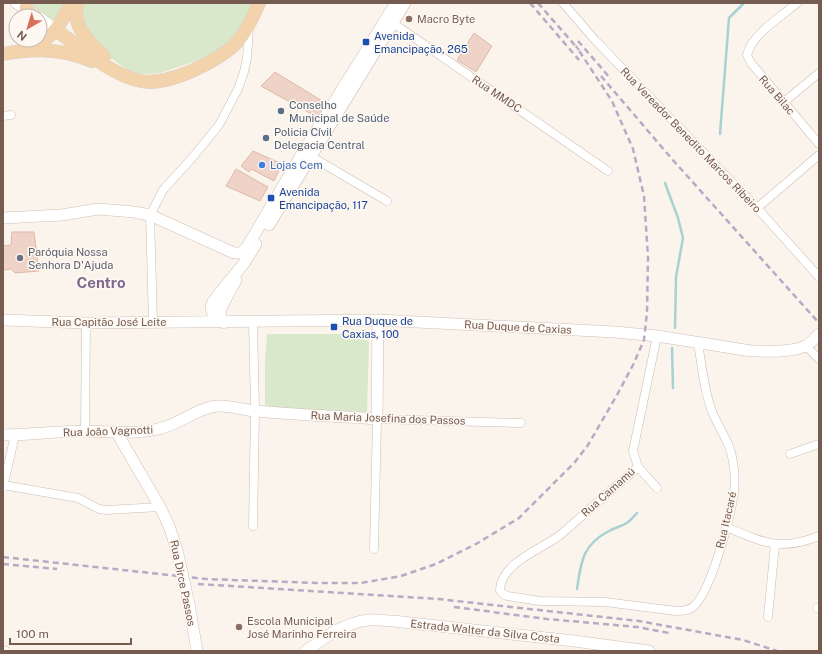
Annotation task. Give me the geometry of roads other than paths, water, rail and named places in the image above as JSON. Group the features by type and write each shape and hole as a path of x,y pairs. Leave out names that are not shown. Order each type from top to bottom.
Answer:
{"main road":[{"path":"48,39 56,30 71,3"},
{"path":"77,3 75,12 80,30 103,57 124,76"},
{"path":"6,54 43,50 61,52 85,58 124,76 141,81 152,83 167,80 214,60 227,51 238,41 249,25 259,3"},
{"path":"389,21 396,3"},
{"path":"3,218 62,215 98,209 150,215 234,253 241,253 247,247 307,154 389,21 405,3"},
{"path":"48,24 106,67"},
{"path":"6,54 19,48"},
{"path":"224,323 220,310 245,262 307,154"},
{"path":"224,323 213,315 211,307 236,263 234,253"},
{"path":"222,290 245,262"},
{"name":"Rua Capitão José Leite","path":"3,320 86,323 199,322 213,315"},
{"path":"377,419 378,320"},
{"name":"Rua Duque de Caxias","path":"199,322 224,323 378,320 559,328 657,336 750,351 794,349 812,341"},
{"name":"Rua João Vagnotti","path":"3,435 85,431 117,433 144,432 172,425 205,409 216,406 256,411"},
{"name":"Rua Maria Josefina dos Passos","path":"256,411 377,419"},
{"name":"Rua Dirce Passos","path":"117,433 160,507 169,526 177,550 189,604 197,651"},
{"name":"Estrada Walter da Silva Costa","path":"306,651 324,638 346,626 368,620 393,621 574,641 648,651"}],"street":[{"name":"Rua Vereador Benedito Marcos Ribeiro","path":"564,3 595,40 757,208 819,277"},
{"name":"Rua Bilac","path":"797,3 752,42 747,55 750,63 819,144"},
{"name":"Rua MMDC","path":"389,21 608,171"},
{"path":"153,322 150,215 163,190 219,125 238,89 247,58 249,25"},
{"path":"784,102 819,73"},
{"path":"307,154 388,201"},
{"path":"757,208 819,155"},
{"path":"253,322 256,411 253,526"},
{"path":"85,431 86,323"},
{"name":"Rua Camamú","path":"657,336 635,439 634,451 638,467 559,536 548,544 521,558 502,579 500,590 507,596 522,599 605,602 676,611"},
{"path":"812,341 819,359"},
{"name":"Rua Itacaré","path":"676,611 685,611 693,607 698,602 707,585 714,568 734,493 734,462 709,400 698,343"},
{"path":"374,549 377,419"},
{"name":"Rua Maria Josefina dos Passos","path":"377,419 521,423"},
{"path":"15,435 3,486 78,498 99,509 106,510 160,507"},
{"path":"790,454 819,444"},
{"path":"638,467 658,488"},
{"path":"726,527 774,544 797,544 819,536"},
{"path":"768,617 774,544"}],"waterway":[{"path":"720,134 729,18 744,3"},
{"path":"665,183 678,218 683,238 676,277 675,328"},
{"path":"672,348 673,388"},
{"path":"577,589 582,562 588,548 600,536 624,525 637,513"}],"railway":[{"path":"530,3 579,60"},
{"path":"538,3 579,50"},
{"path":"578,41 611,79"},
{"path":"3,557 206,579 361,583 401,576 436,564 476,544 519,518 575,462 588,445 617,395 644,340 647,312 648,257 644,196 633,149 612,101 576,46"},
{"path":"601,76 672,159 819,323"},
{"path":"3,564 57,569"},
{"path":"198,584 438,599 639,621 743,640 777,651"},
{"path":"454,607 547,619 637,627 669,633"}],"place":[{"name":"Macro Byte","path":"409,19"},
{"name":"Avenida Emancipação, 265","path":"366,42"},
{"name":"Conselho Municipal de Saúde","path":"281,111"},
{"name":"Policia Cívil Delegacia Central","path":"266,138"},
{"name":"Lojas Cem","path":"262,165"},
{"name":"Avenida Emancipação, 117","path":"271,198"},
{"name":"Paróquia Nossa Senhora D'Ajuda","path":"20,258"},
{"name":"Rua Duque de Caxias, 100","path":"334,327"},
{"name":"Escola Municipal José Marinho Ferreira","path":"239,627"}],"district":[{"name":"Centro","path":"101,282"}]}
